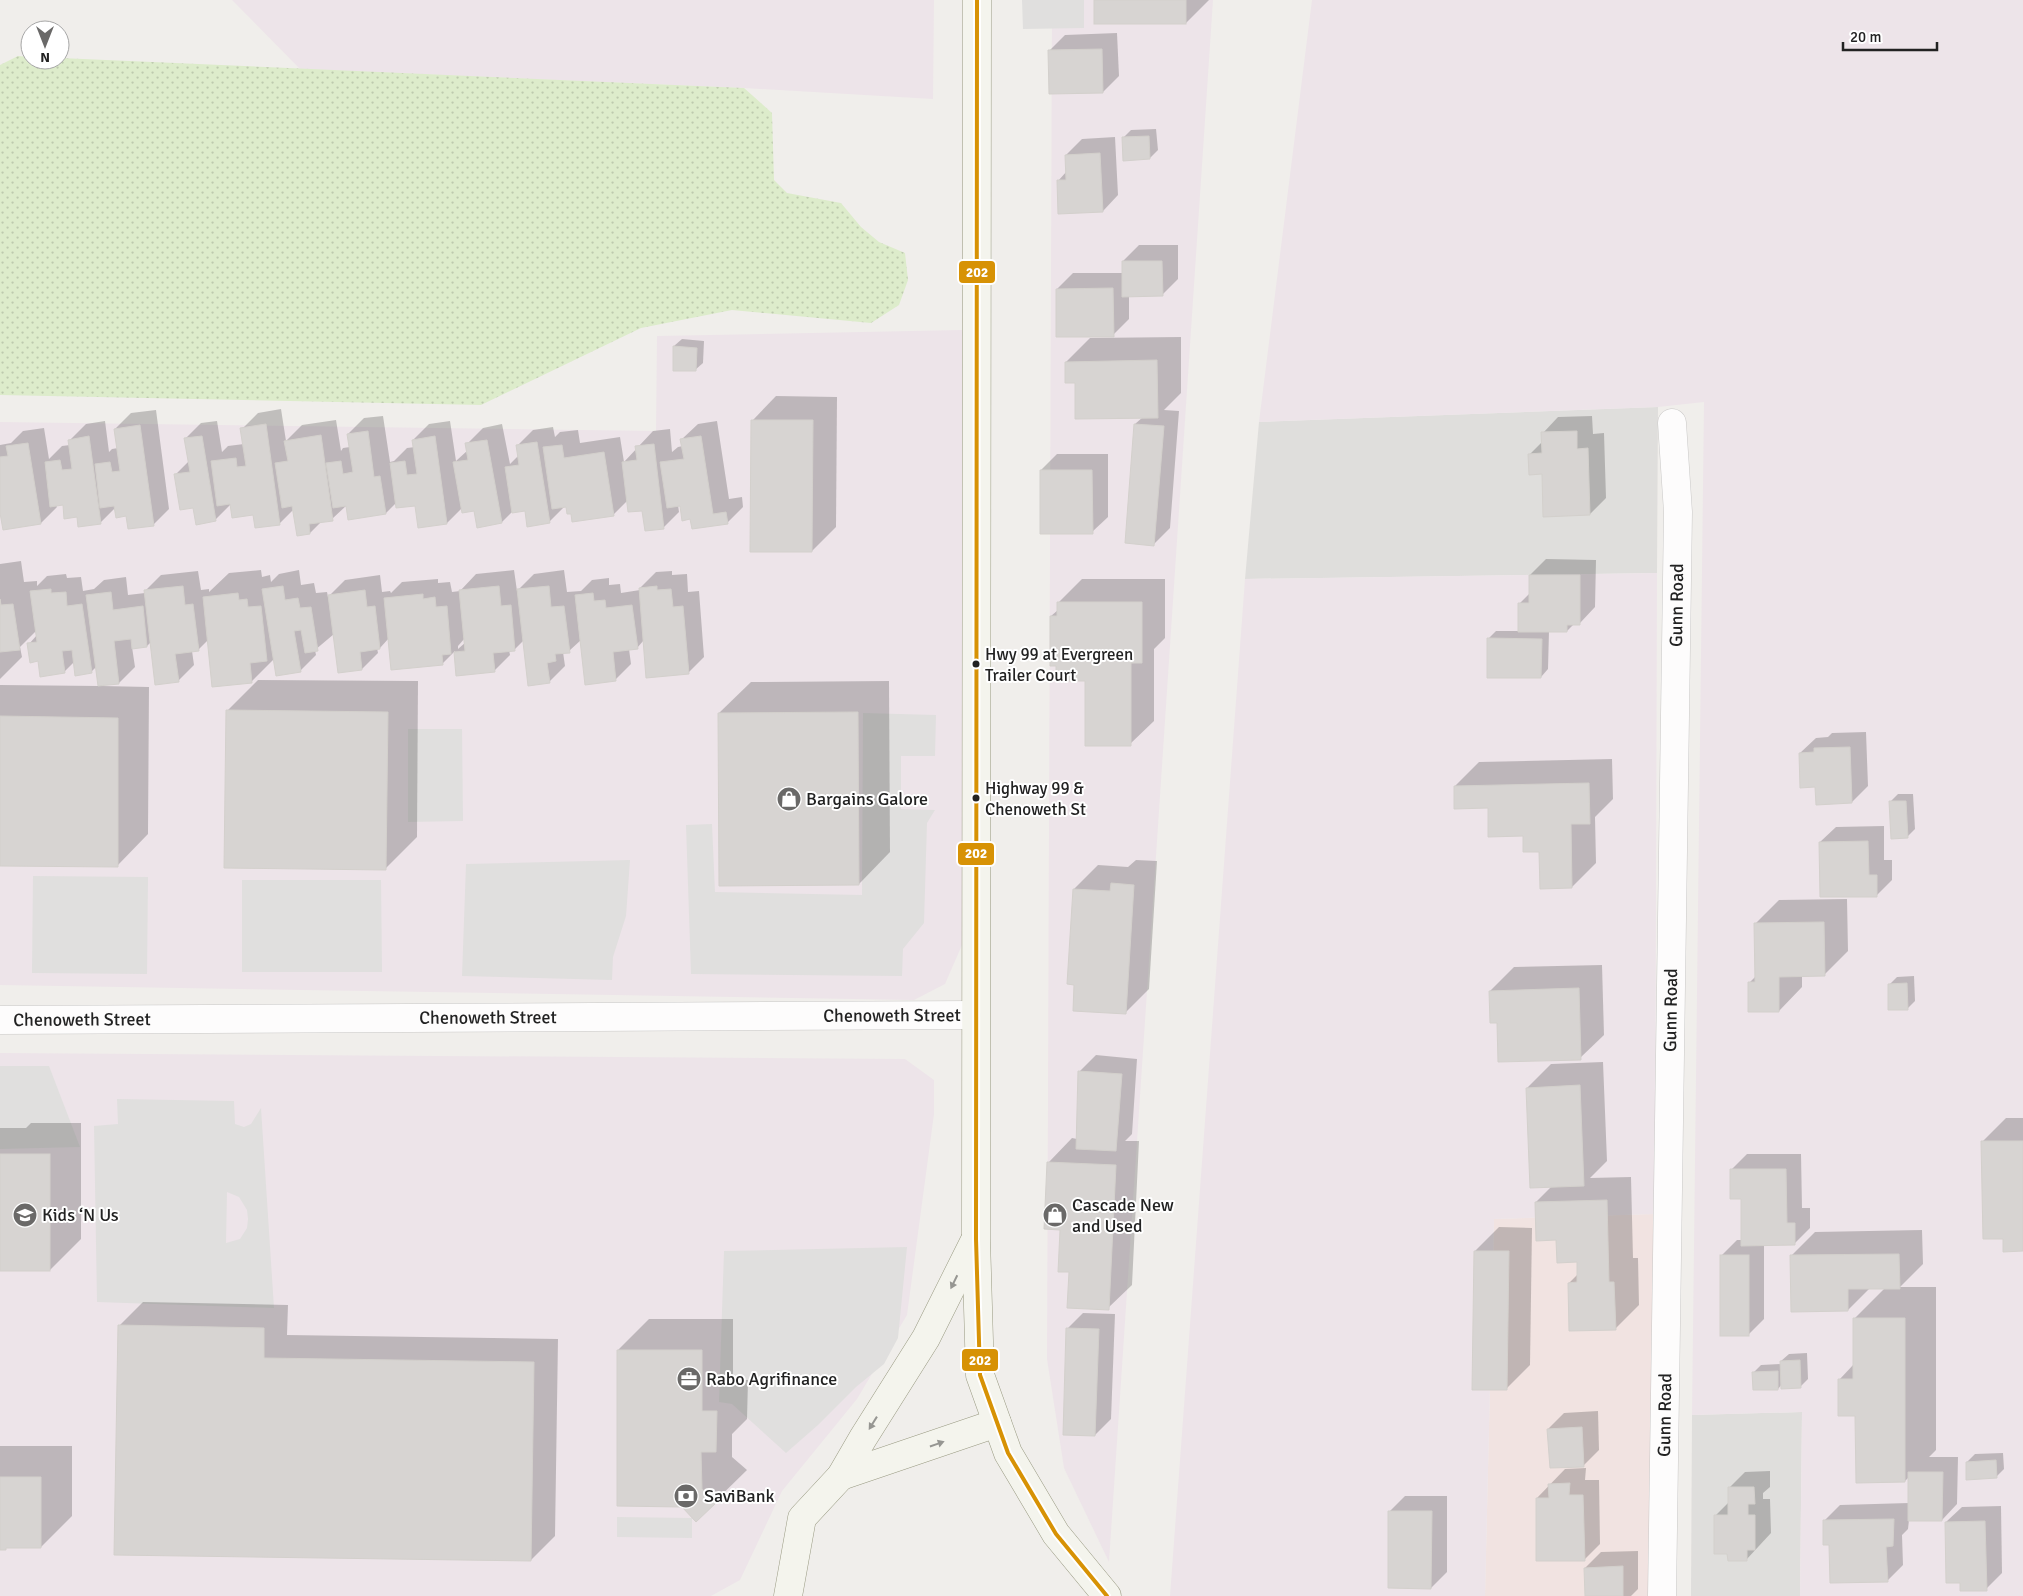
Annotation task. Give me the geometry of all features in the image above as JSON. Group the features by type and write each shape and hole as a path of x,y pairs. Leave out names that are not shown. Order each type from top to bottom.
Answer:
{"street":[{"path":"977,0 975,1015 976,1238 980,1375 1008,1453 1056,1534 1107,1596"},
{"name":"Gunn Road","path":"1662,1596 1678,512 1672,423"},
{"name":"Chenoweth Street","path":"0,1020 975,1015"},
{"path":"788,1596 802,1518 841,1476 926,1338 976,1238"},
{"path":"841,1476 997,1423"}],"shaded area":[{"path":"232,0 934,0 933,99 744,88 300,69"},
{"path":"1022,0 1084,0 1084,28 1023,29"},
{"path":"1052,0 1213,0 1109,1562 1064,1468 1047,1359"},
{"path":"1312,0 2023,0 2023,1596 1800,1596 1802,1412 1692,1415 1704,402 1658,407 1259,422"},
{"path":"962,330 962,945 945,984 914,1000 0,985 0,422 656,431 657,336"},
{"path":"1658,407 1657,573 1245,579 1259,422"},
{"path":"1657,573 1655,1214 1494,1219 1485,1596 1170,1596 1245,579"},
{"path":"863,713 936,715 935,756 901,756 901,809 935,810 927,823 924,923 903,949 902,976 691,974 686,825 712,824 715,892 862,895"},
{"path":"408,729 462,729 463,821 408,822"},
{"path":"630,860 626,916 613,957 612,980 462,976 466,864"},
{"path":"33,876 148,877 147,974 32,973"},
{"path":"242,880 381,880 382,972 242,972"},
{"path":"0,1053 905,1059 934,1080 934,1114 907,1315 857,1399 782,1491 740,1580 711,1596 0,1596"},
{"path":"0,1066 49,1066 80,1147 0,1149"},
{"path":"117,1099 234,1101 235,1124 244,1127 251,1124 261,1108 274,1308 97,1302 94,1126 118,1124","holes":["227,1192 239,1197 247,1210 247,1228 240,1239 226,1243"]},
{"path":"1655,1214 1652,1596 1485,1596 1494,1219"},
{"path":"907,1247 898,1338 884,1364 856,1387 818,1425 786,1453 732,1404 719,1402 724,1251"},
{"path":"1802,1412 1800,1596 1691,1596 1692,1415"},
{"path":"617,1517 692,1518 692,1538 617,1537"}],"green space":[{"path":"18,56 20,56 20,70 70,70 70,58 744,88 772,113 774,180 787,193 841,203 861,227 879,242 905,253 908,280 899,305 871,323 732,310 641,328 481,405 0,395 0,65"}],"building":[{"path":"1094,0 1186,0 1186,24 1094,24"},
{"path":"1102,49 1103,93 1049,94 1048,50"},
{"path":"1149,136 1150,159 1123,161 1122,137"},
{"path":"1100,153 1103,212 1058,214 1057,180 1066,180 1065,155"},
{"path":"1122,261 1162,261 1163,296 1122,297"},
{"path":"1113,288 1114,337 1056,337 1056,289"},
{"path":"673,346 697,348 696,371 673,371"},
{"path":"1157,360 1158,418 1075,419 1075,383 1065,383 1065,362"},
{"path":"751,420 813,420 812,552 750,552"},
{"path":"266,424 280,525 255,528 253,515 232,518 230,504 217,506 211,461 236,458 237,467 246,466 240,428"},
{"path":"1134,424 1164,426 1154,546 1125,543"},
{"path":"140,425 154,526 128,529 126,516 116,518 114,506 100,508 95,464 110,462 112,472 120,471 114,429"},
{"path":"368,431 374,477 380,476 386,514 348,520 346,506 333,508 326,463 341,461 343,474 353,472 347,434"},
{"path":"1577,431 1577,449 1588,448 1590,515 1543,517 1542,474 1529,475 1528,454 1542,453 1541,432"},
{"path":"321,435 333,521 309,524 310,534 297,536 292,506 282,508 275,463 288,461 284,441"},
{"path":"89,436 101,524 78,527 77,517 64,519 63,505 50,507 45,462 60,460 62,470 72,469 68,440"},
{"path":"202,436 216,521 196,525 193,508 180,510 174,474 190,472 184,438"},
{"path":"435,436 447,524 418,528 415,506 396,508 390,463 405,461 407,475 417,474 412,440"},
{"path":"701,436 713,514 726,512 728,524 692,529 690,519 682,521 680,506 667,508 660,462 684,459 680,439"},
{"path":"487,440 502,523 477,528 474,511 462,513 453,462 468,460 465,443"},
{"path":"537,442 550,523 527,527 525,511 512,513 505,467 519,465 516,445"},
{"path":"28,443 41,524 3,530 0,513 0,457 8,456 6,446"},
{"path":"654,444 664,529 645,531 642,511 628,512 622,462 637,460 635,446"},
{"path":"562,445 564,458 604,452 614,516 572,522 571,514 567,514 566,507 552,509 543,447"},
{"path":"1040,470 1092,470 1093,534 1040,534"},
{"path":"1529,575 1580,575 1580,625 1567,625 1567,632 1518,632 1518,603 1529,603"},
{"path":"183,586 185,605 193,604 199,651 175,654 179,682 155,685 144,590"},
{"path":"283,586 285,600 298,598 300,608 311,607 318,651 305,653 301,630 294,631 301,672 276,676 262,589"},
{"path":"499,586 501,606 511,605 515,651 493,653 495,672 456,676 454,652 465,651 459,590"},
{"path":"549,586 551,607 564,606 570,653 555,654 556,661 547,663 550,683 528,686 517,589"},
{"path":"657,586 657,590 671,589 673,607 683,606 689,674 646,678 639,588"},
{"path":"51,589 51,593 66,592 67,606 82,604 92,673 75,676 72,650 62,651 65,673 40,677 38,661 30,663 27,643 37,642 30,591"},
{"path":"365,590 367,607 375,606 380,649 360,652 362,670 338,673 328,595"},
{"path":"111,592 113,610 143,606 147,647 132,649 131,639 114,641 119,684 98,686 86,595"},
{"path":"238,593 239,600 247,599 248,607 261,606 267,661 250,663 252,683 212,687 203,597"},
{"path":"593,593 594,601 605,600 606,608 632,605 638,649 613,652 616,681 585,685 575,595"},
{"path":"423,594 423,599 435,597 436,607 447,606 451,654 442,655 443,665 391,670 384,598"},
{"path":"0,599 1,605 13,604 20,650 0,652"},
{"path":"1057,602 1142,602 1142,663 1131,663 1131,746 1085,746 1085,681 1056,681 1056,666 1050,666 1050,616 1057,616"},
{"path":"1487,638 1542,639 1541,678 1487,678"},
{"path":"226,710 388,712 386,870 224,868"},
{"name":"Bargains Galore","path":"858,712 859,885 719,886 718,713"},
{"path":"0,716 118,718 118,867 0,866"},
{"path":"1850,747 1852,803 1816,805 1815,787 1800,788 1799,753 1814,752 1814,748"},
{"path":"1589,783 1590,824 1571,824 1572,888 1540,889 1539,852 1523,852 1523,836 1488,837 1488,808 1454,809 1454,786"},
{"path":"1889,801 1906,801 1908,838 1891,839"},
{"path":"1868,841 1869,875 1877,875 1877,897 1820,897 1819,842"},
{"path":"1111,883 1134,885 1126,1014 1073,1011 1074,985 1067,984 1073,889 1110,891"},
{"path":"1824,922 1825,976 1779,977 1779,1012 1748,1012 1748,982 1755,982 1754,923"},
{"path":"1907,983 1908,1010 1888,1010 1888,984"},
{"path":"1579,988 1581,1060 1498,1062 1497,1023 1490,1023 1489,991"},
{"path":"1078,1071 1122,1074 1116,1151 1076,1149"},
{"path":"1580,1085 1584,1186 1530,1188 1526,1088"},
{"path":"1981,1141 2023,1141 2023,1251 2003,1252 2003,1239 1983,1239"},
{"name":"Kids ‘N Us","path":"0,1154 50,1154 50,1271 0,1271"},
{"path":"1047,1162 1116,1165 1109,1310 1067,1308 1069,1272 1058,1272 1060,1230 1044,1229"},
{"path":"1730,1169 1786,1169 1787,1223 1795,1223 1795,1245 1741,1246 1741,1199 1730,1199"},
{"path":"1607,1200 1609,1282 1614,1282 1616,1330 1569,1331 1568,1283 1577,1282 1577,1262 1557,1263 1556,1240 1536,1241 1535,1202"},
{"path":"1474,1251 1509,1251 1507,1390 1472,1390"},
{"path":"1899,1254 1900,1289 1848,1289 1848,1311 1791,1312 1790,1255"},
{"path":"1720,1255 1749,1255 1749,1336 1720,1336"},
{"path":"1853,1318 1905,1318 1905,1482 1856,1483 1855,1416 1838,1416 1838,1379 1853,1379"},
{"path":"118,1325 264,1328 264,1358 534,1362 531,1561 114,1555"},
{"path":"1066,1328 1099,1329 1095,1436 1063,1435"},
{"path":"617,1350 702,1350 702,1411 717,1411 716,1452 701,1452 702,1489 717,1502 696,1522 682,1507 617,1506"},
{"path":"1800,1360 1801,1388 1781,1389 1780,1361"},
{"path":"1778,1371 1778,1390 1753,1390 1752,1372"},
{"path":"1582,1427 1584,1467 1550,1468 1547,1429"},
{"path":"1996,1460 1997,1478 1966,1480 1966,1462"},
{"path":"1908,1472 1943,1472 1942,1521 1908,1521"},
{"path":"0,1477 41,1477 41,1548 6,1548 6,1550 0,1550"},
{"path":"1570,1483 1569,1495 1583,1495 1585,1561 1536,1561 1536,1498 1549,1498 1548,1484"},
{"path":"1728,1487 1754,1487 1755,1504 1748,1504 1748,1515 1755,1515 1755,1550 1747,1550 1747,1561 1728,1561 1727,1554 1714,1554 1714,1515 1728,1515"},
{"path":"1388,1511 1432,1511 1431,1589 1388,1588"},
{"path":"1894,1519 1893,1546 1886,1547 1888,1582 1830,1583 1829,1545 1823,1545 1823,1520"},
{"path":"1985,1521 1987,1591 1960,1591 1960,1583 1946,1583 1945,1522"},
{"path":"1623,1566 1623,1596 1585,1596 1584,1568"}],"transit line":[{"name":"202","path":"977,0 976,1239 980,1375 1008,1453 1056,1534 1107,1596"}],"place":[{"name":"Hwy 99 at Evergreen Trailer Court","path":"976,664"},
{"name":"Highway 99 & Chenoweth St","path":"976,798"},
{"name":"Bargains Galore","path":"789,799"},
{"name":"Kids ‘N Us","path":"25,1215"},
{"name":"Cascade New and Used","path":"1055,1215"},
{"name":"Rabo Agrifinance","path":"689,1379"},
{"name":"SaviBank","path":"686,1496"}]}
